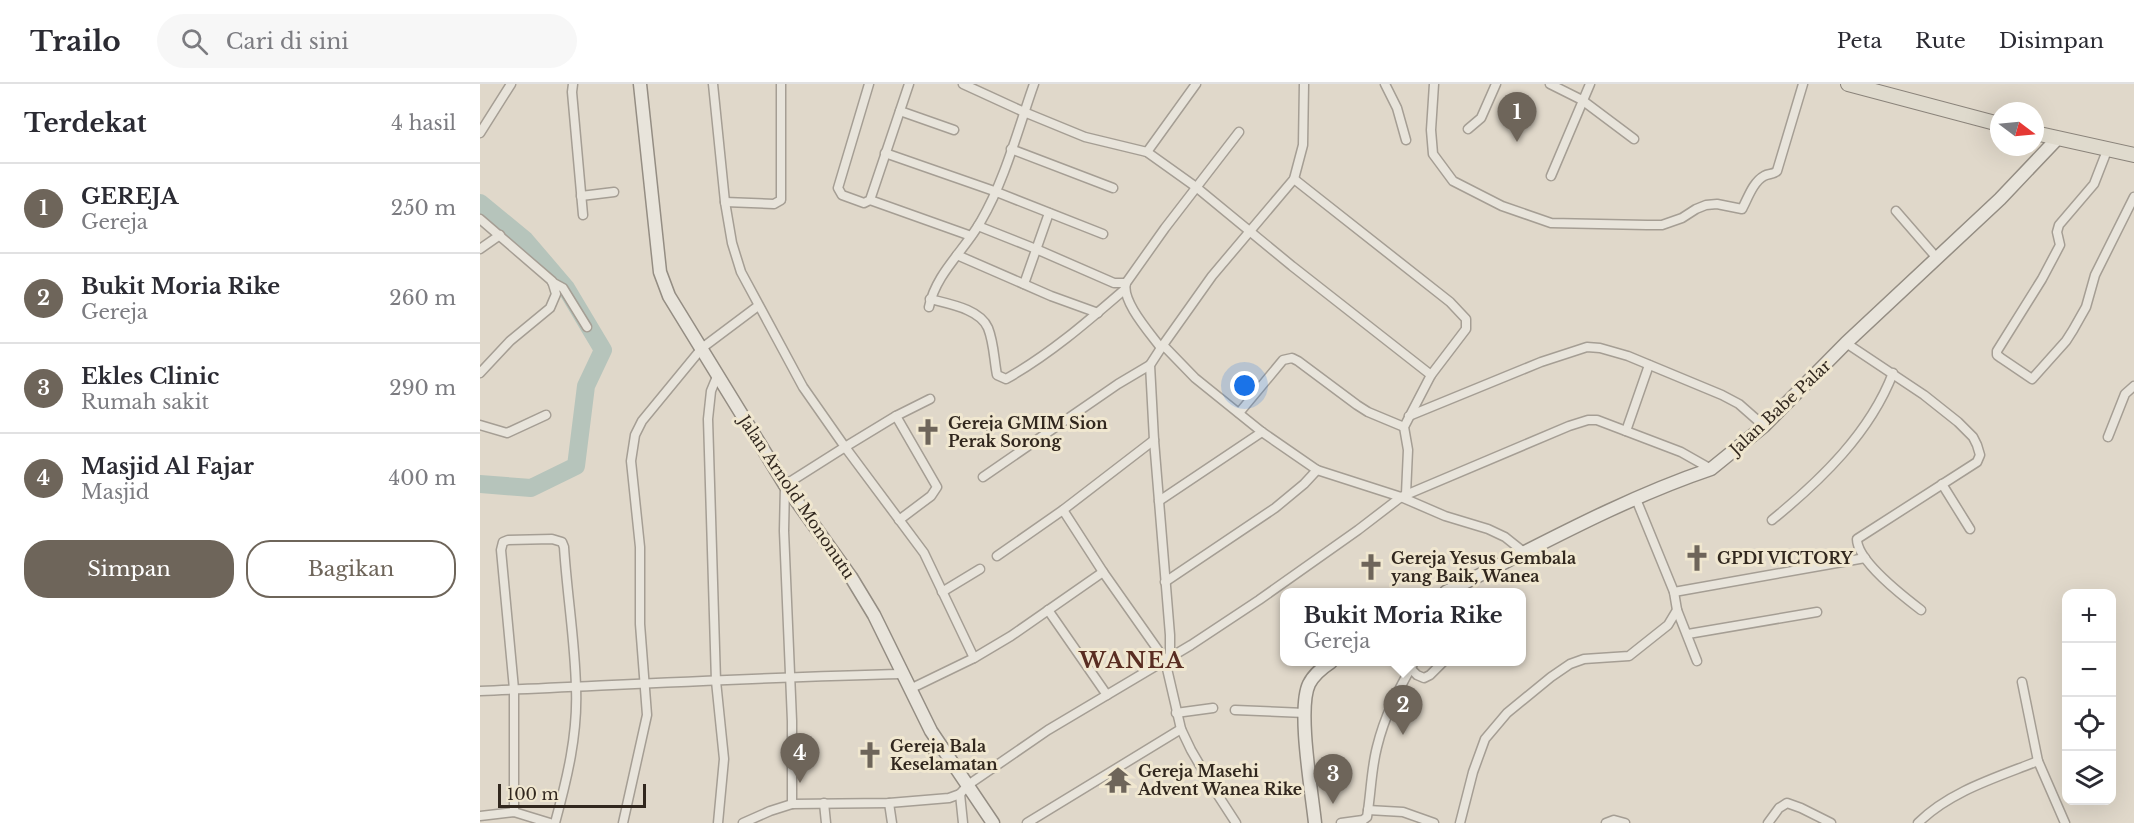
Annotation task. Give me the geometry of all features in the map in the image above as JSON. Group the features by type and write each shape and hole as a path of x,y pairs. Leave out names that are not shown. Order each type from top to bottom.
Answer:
{"main road":[{"path":"1848,84 1990,122"},
{"path":"2044,135 2134,155"}],"street":[{"path":"480,134 511,84"},
{"path":"573,84 583,214"},
{"name":"Jalan Arnold Mononutu","path":"640,84 663,284 676,310 702,348 785,485 851,577 874,615 931,731 964,790 993,823"},
{"path":"713,84 725,202 732,243 741,272 803,387 924,553 974,658"},
{"path":"725,202 774,204 781,200 781,84"},
{"path":"869,84 838,188 842,195 864,203 870,200 909,84"},
{"path":"963,84 1084,137 1147,152 1196,187 1431,375"},
{"path":"1034,84 1011,149 978,226 934,287 930,303 964,309 979,317 988,327 998,375 1006,379 1082,326 1125,286 1196,187 1239,132"},
{"path":"1147,152 1196,84"},
{"path":"983,477 1118,384 1150,365 1212,276 1294,179 1303,145 1304,84"},
{"path":"1385,84 1397,108 1406,140"},
{"path":"1434,84 1432,151 1453,181 1502,206 1551,224 1647,225 1662,225 1682,218 1696,208 1706,205 1717,204 1742,208 1757,183 1765,175 1774,174 1777,171 1803,84"},
{"path":"1468,129 1481,118 1496,84"},
{"path":"1550,84 1582,100 1634,139"},
{"path":"1551,176 1590,84"},
{"path":"900,111 954,130"},
{"name":"Jalan Babe Palar","path":"1454,588 1636,499 1711,469 1764,426 1846,343 2000,199 2057,139"},
{"path":"2108,148 2094,184 2059,225 2057,232 2060,244 2042,279 1997,351 1997,355 2032,379 2066,341 2085,307 2095,275 2134,197"},
{"path":"1011,149 1113,188"},
{"path":"885,153 994,191 1103,234"},
{"path":"1294,179 1462,313 1466,319 1466,329 1431,375 1404,427 1408,450 1403,495"},
{"path":"581,196 614,192"},
{"path":"870,200 971,236"},
{"path":"1896,212 1936,257"},
{"path":"1024,284 1049,213"},
{"path":"480,219 563,288 587,327"},
{"path":"978,226 1125,286"},
{"path":"480,249 500,235"},
{"path":"957,255 1098,313"},
{"path":"480,373 510,341 550,308 556,294 552,281"},
{"path":"1125,286 1127,299 1145,328 1195,378 1262,432 1317,470 1403,495 1445,516 1505,537 1525,553"},
{"path":"623,823 647,715 640,624 640,547 631,461 635,435 642,422 702,348 758,306"},
{"path":"1846,343 1893,373 1958,422 1973,437 1980,455 1977,462 1859,537 1857,544 1865,558 1921,610"},
{"path":"1409,416 1541,362 1587,347 1615,352 1711,390 1738,404 1764,426"},
{"path":"1239,413 1283,360 1292,358 1368,412 1404,427"},
{"path":"1150,365 1170,635 1167,659 1176,713 1181,729 1206,777 1236,823"},
{"path":"1626,431 1649,365"},
{"path":"1772,520 1815,481 1865,428 1893,373"},
{"path":"718,374 711,391 708,419 716,681 724,759 718,823"},
{"path":"2108,437 2125,394 2134,386"},
{"path":"792,804 784,531 785,485 896,416 930,399"},
{"path":"480,425 507,433 546,415"},
{"path":"896,416 937,487 931,496 899,520"},
{"path":"743,823 758,820 792,804 889,803 949,798 964,790 1048,730 1167,659 1281,586 1403,495 1569,426 1588,420 1597,420 1681,452 1711,469"},
{"path":"1159,501 1262,432"},
{"path":"997,556 1063,510 1154,440"},
{"path":"1165,582 1275,508 1317,470"},
{"path":"1942,484 1970,529"},
{"path":"1636,499 1674,592 1677,610 1697,661"},
{"path":"1063,510 1103,572 1167,659"},
{"path":"514,812 514,689 501,550 503,542 552,539 563,544 576,688 575,727 571,755 555,823"},
{"path":"1674,592 1865,558"},
{"path":"942,592 980,569"},
{"path":"910,689 974,658 1011,636 1103,572"},
{"path":"1048,610 1107,695"},
{"path":"1460,823 1473,772 1485,740 1507,713 1570,664 1584,659 1629,656 1668,625 1677,610"},
{"path":"1688,634 1817,612"},
{"path":"1315,823 1305,713 1308,686 1314,675 1326,666"},
{"path":"1341,823 1365,819 1372,769 1382,727 1391,702 1411,666"},
{"path":"1412,666 1417,675 1424,678 1439,666"},
{"path":"480,691 790,676 903,674"},
{"path":"2022,682 2038,760 2065,823"},
{"path":"1176,713 1213,708"},
{"path":"1235,710 1305,713"},
{"path":"1027,823 1181,729"},
{"path":"1918,823 1972,787 2038,760"},
{"path":"963,823 964,790"},
{"path":"824,802 826,823"},
{"path":"889,803 892,823"},
{"path":"1768,823 1779,807 1787,803 1831,823"},
{"path":"1368,810 1403,812 1434,823"},
{"path":"480,816 514,812 550,823"},
{"path":"1606,823 1614,820 1625,823"}],"waterway":[{"path":"480,203 525,240 566,288 603,350 586,386 576,466 531,488 480,484"}],"place":[{"name":"GEREJA","path":"1517,142"},
{"name":"Gereja GMIM Sion Perak Sorong","path":"928,432"},
{"name":"GPDI VICTORY","path":"1697,558"},
{"name":"Gereja Yesus Gembala yang Baik, Wanea","path":"1371,567"},
{"name":"Bukit Moria Rike","path":"1403,735"},
{"name":"Gereja Bala Keselamatan","path":"870,755"},
{"name":"Gereja Masehi Advent Wanea Rike","path":"1118,780"},
{"name":"Masjid Al Fajar","path":"800,783"},
{"name":"Ekles Clinic","path":"1333,804"}],"district":[{"name":"WANEA","path":"1132,660"}]}
